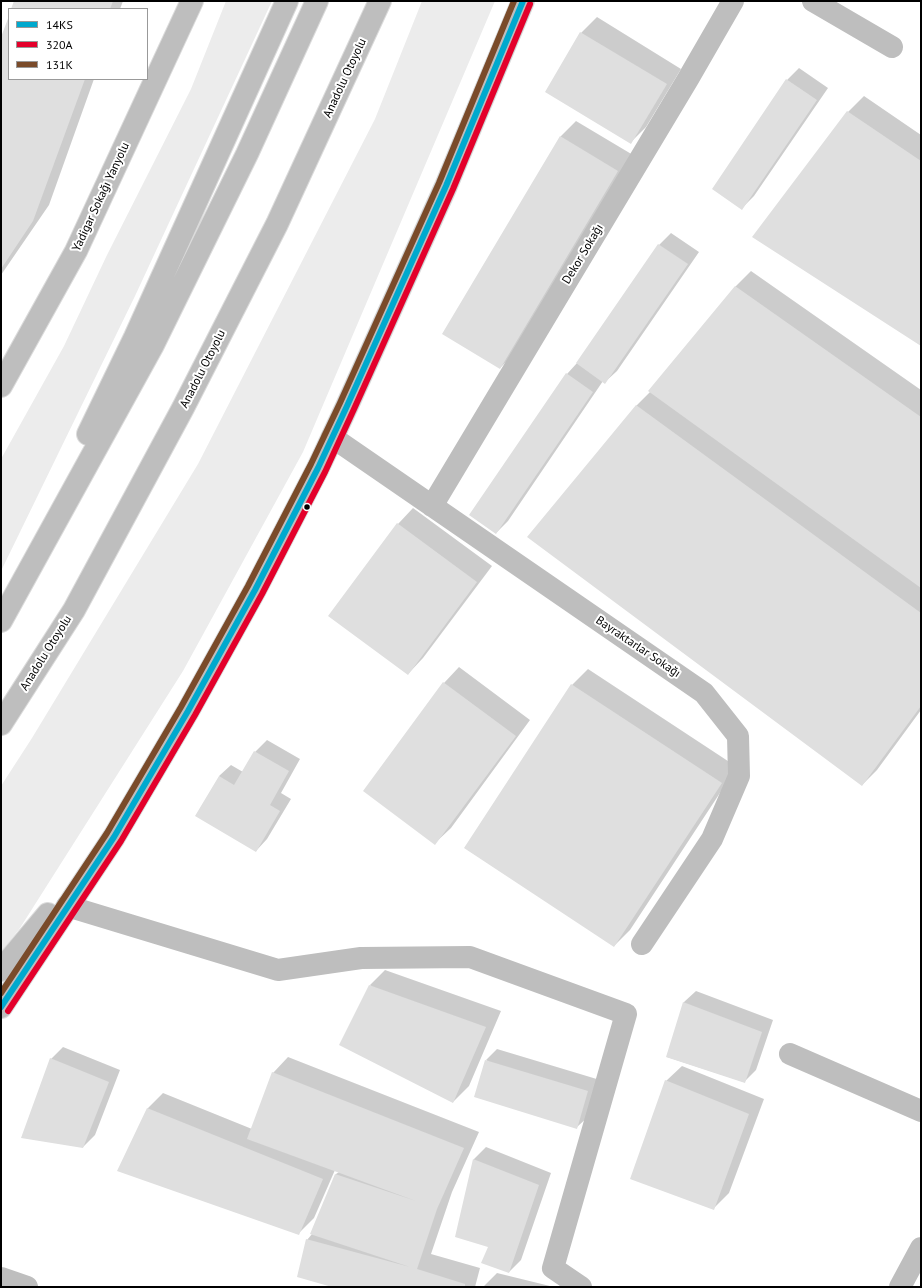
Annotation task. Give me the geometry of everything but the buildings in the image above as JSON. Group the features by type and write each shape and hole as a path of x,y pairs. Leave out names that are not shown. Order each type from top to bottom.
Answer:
{"main road":[{"path":"1,615 135,337 287,1"},
{"path":"1,620 153,345 247,154 317,1"},
{"name":"Anadolu Otoyolu","path":"1,724 74,610 183,408 277,224 380,1"},
{"path":"1,1007 114,837 188,711 255,590 332,437 446,186 523,1"},
{"name":"Dekor Sokağı","path":"432,506 684,86 733,1"},
{"path":"813,1 892,47"},
{"name":"Yadigar Sokağı Yanyolu","path":"1,386 76,251 191,2"},
{"name":"Bayraktarlar Sokağı","path":"332,437 704,693 738,736 739,776 712,839 642,944"},
{"path":"1,970 114,837"},
{"path":"67,906 278,970 361,958 470,957 626,1014 553,1268 581,1287"},
{"path":"790,1054 921,1111"},
{"path":"900,1287 921,1248"},
{"path":"1,1278 27,1287"}],"shaded area":[{"path":"226,1 272,1 135,296 1,571 1,459 64,346 107,255 191,89"},
{"path":"422,1 495,1 303,452 183,671 20,928 1,952 1,786 32,738 198,464 375,119"}],"transit line":[{"name":"131K","path":"1,993 107,833 181,707 248,586 311,464 340,403 439,183 514,1"},
{"name":"14KS","path":"1,1007 114,837 188,711 255,590 318,468 347,406 446,186 523,1"},
{"name":"320A","path":"8,1011 121,841 195,715 262,594 325,472 354,409 453,189 530,4"}]}
